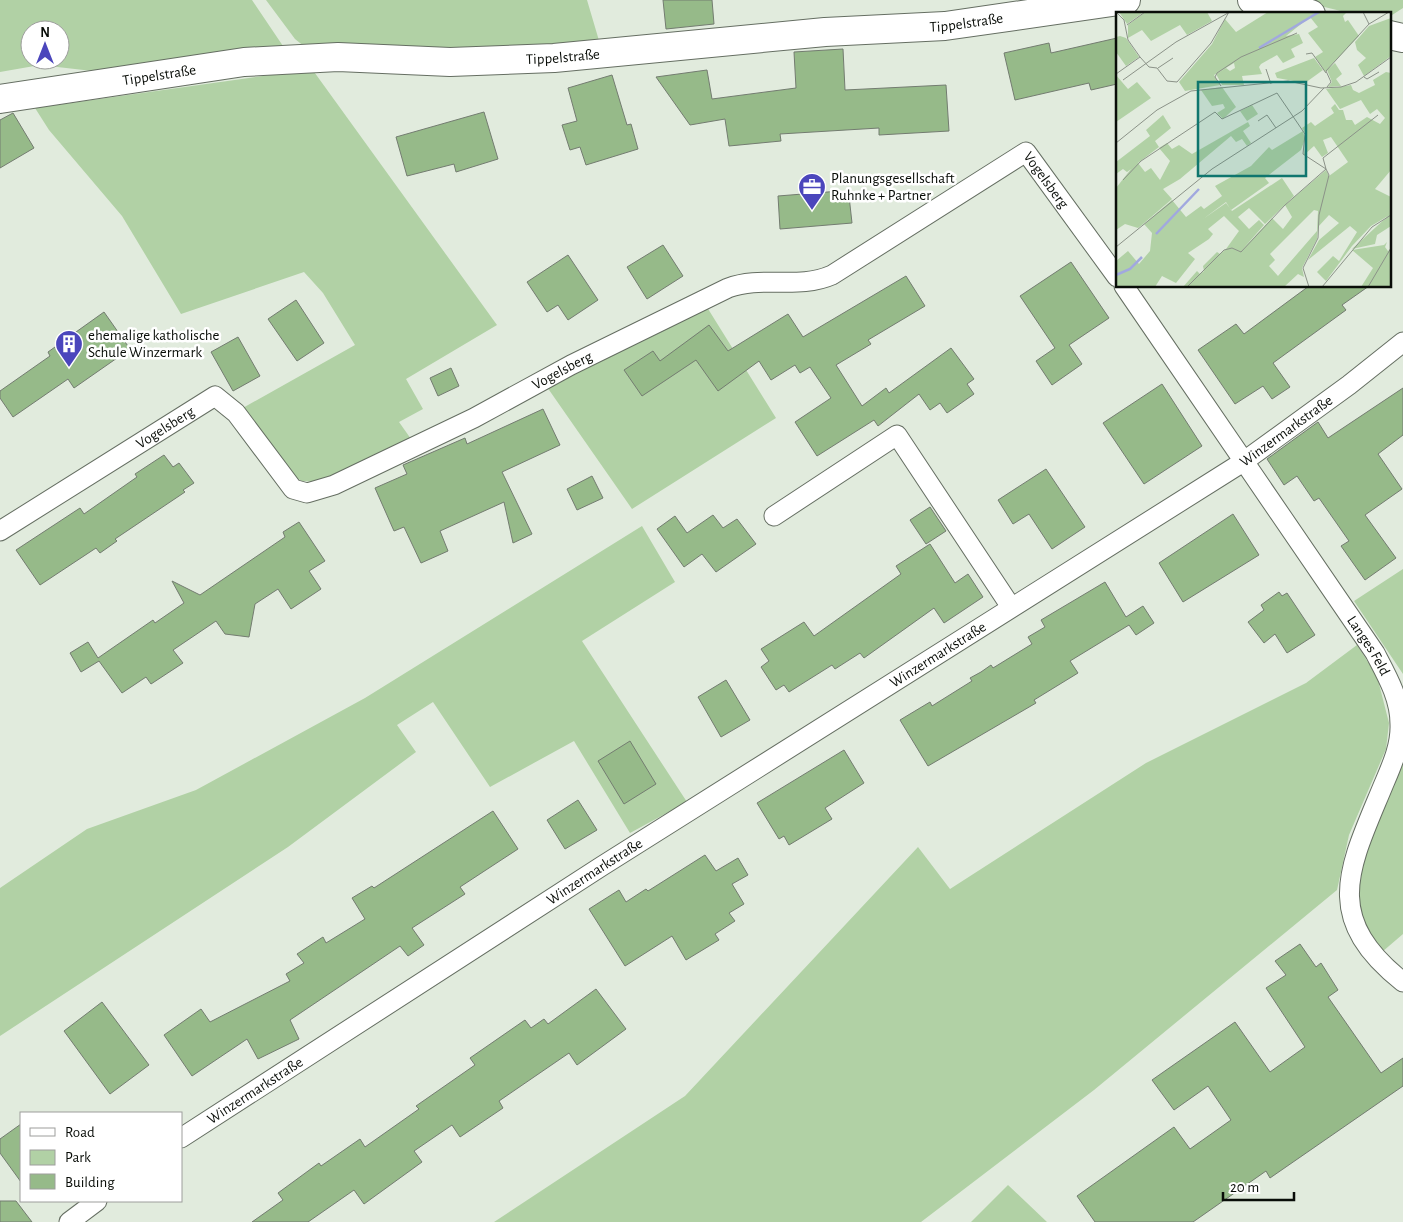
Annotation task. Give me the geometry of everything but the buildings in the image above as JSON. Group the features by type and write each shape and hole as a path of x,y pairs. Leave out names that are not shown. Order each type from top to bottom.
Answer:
{"street":[{"name":"Tippelstraße","path":"0,99 244,62 338,57 450,62 554,58 825,32 945,26 1126,0"},
{"path":"1252,0 1303,12"},
{"path":"1390,34 1403,38"},
{"name":"Vogelsberg","path":"0,531 215,396 236,413 293,489 307,493 334,485 474,418 571,365 728,288 756,281 813,282 832,275 1026,152 1116,276"},
{"path":"1125,288 1243,462"},
{"name":"Winzermarkstraße","path":"182,1137 611,860 1243,462 1403,342"},
{"path":"774,516 897,435 1010,607"},
{"name":"Langes Feld","path":"1243,462 1376,653 1397,698 1400,726 1398,746 1354,856 1349,892 1350,910 1360,936 1379,959 1403,982"},
{"path":"69,1222 96,1202"}],"green space":[{"path":"0,0 252,0 285,49 101,72 70,68 70,20 20,20 20,68 0,72"},
{"path":"266,0 587,0 600,44 537,51 305,47 295,39"},
{"path":"1296,0 1403,0 1403,8 1390,16 1390,12 1345,12"},
{"path":"312,69 497,325 406,379 423,409 399,422 411,439 323,482 302,481 289,474 241,409 355,345 323,293 304,272 181,314 122,216 49,130 35,108"},
{"path":"705,304 776,418 632,509 547,387"},
{"path":"642,526 675,582 582,641 687,802 630,833 574,741 490,787 433,702 397,725 416,752 288,847 0,1036 0,888 87,829 196,790 365,698"},
{"path":"1403,569 1403,674 1354,601"},
{"path":"1357,645 1377,676 1389,723 1386,749 1349,835 1337,890 1094,1090 921,1222 494,1222 685,1096 918,847 950,889 1146,763 1306,683"},
{"path":"1403,758 1403,934 1382,952 1362,919 1358,900 1359,880 1363,858 1370,837"},
{"path":"1008,1185 1047,1222 971,1222"}],"place":[{"name":"Planungsgesellschaft Ruhnke + Partner","path":"812,211"},
{"name":"ehemalige katholische Schule Winzermark","path":"69,368"}]}
